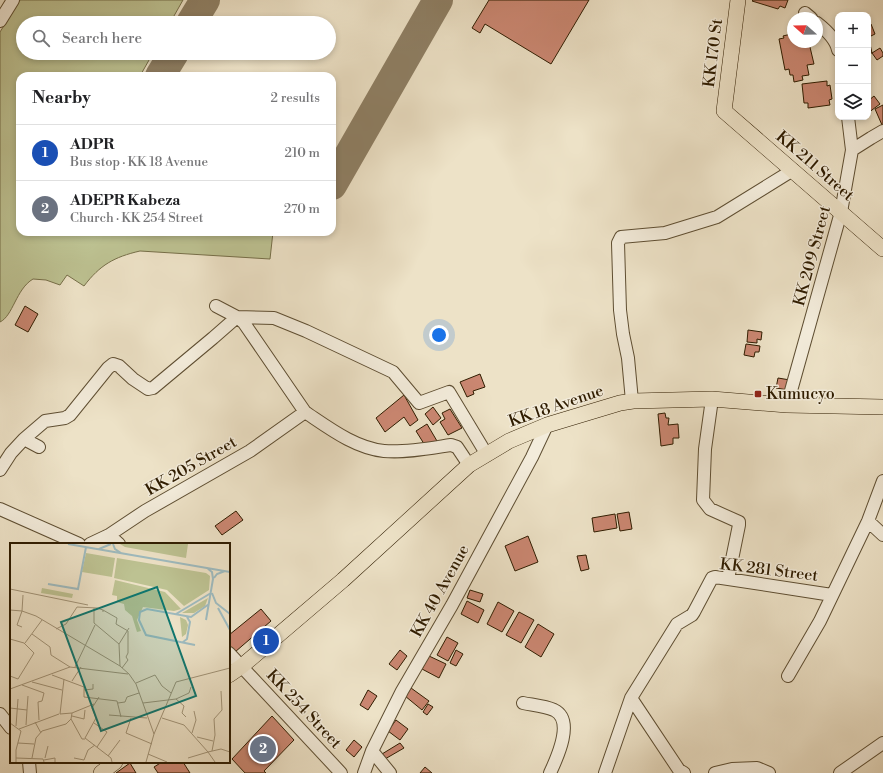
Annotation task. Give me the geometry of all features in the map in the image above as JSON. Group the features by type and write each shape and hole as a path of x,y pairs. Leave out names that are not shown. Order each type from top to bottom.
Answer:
{"main road":[{"name":"KK 170 St","path":"724,111 738,0"},
{"name":"KK 211 Street","path":"724,111 883,249"},
{"name":"KK 18 Avenue","path":"230,674 242,666 343,580 469,465 509,441 547,425 620,403 632,401 712,399 787,405 883,407"},
{"path":"101,773 114,763"}],"street":[{"path":"0,21 13,0"},
{"path":"823,28 837,45 838,48"},
{"name":"KK 209 Street","path":"787,405 841,212 852,150 848,120"},
{"path":"852,150 883,131"},
{"path":"632,401 628,358 620,310 618,243 621,237 665,233 718,217 793,170"},
{"path":"216,306 237,317 250,331 305,412 340,436 370,448 383,451 451,445 457,447 469,465"},
{"path":"0,470 11,453 24,439 45,421 65,418 70,414 112,364 119,366 133,379 148,389 153,388 237,317 274,318 306,331 393,372 418,404 449,392 487,455"},
{"path":"712,399 705,449 703,500 710,509 739,522 728,579"},
{"name":"KK 205 Street","path":"92,543 250,451 305,412"},
{"name":"KK 40 Avenue","path":"364,773 372,751 402,691 452,605 532,457 547,425"},
{"path":"24,439 40,447"},
{"path":"788,676 813,634 832,595 868,521 883,481"},
{"path":"0,509 76,543"},
{"path":"868,521 883,535"},
{"path":"109,534 117,543"},
{"name":"KK 281 Street","path":"605,773 632,698 677,624 692,615 714,576 832,595"},
{"name":"KK 254 Street","path":"230,654 341,773"},
{"path":"632,698 679,770 684,773"},
{"path":"523,703 554,710 562,717 564,729 558,754 550,773"},
{"path":"0,714 10,727"},
{"path":"840,773 883,742"},
{"path":"372,751 390,773"},
{"path":"668,754 674,773"},
{"path":"29,763 30,773"},
{"path":"715,773 732,769 757,768 769,773"}],"green space":[{"path":"20,0 183,0 174,16 16,16 16,60 149,60 142,72 16,72 16,236 273,236 270,259 140,251 115,259 108,263 102,267 84,286 67,275 60,285 46,280 33,279 22,289 8,314 0,322 0,32"}],"building":[{"path":"489,0 589,0 551,64 485,24 480,33 472,28"},
{"path":"788,0 785,8 780,6 778,9 752,1"},
{"path":"871,24 875,34 871,36"},
{"path":"787,35 787,48 810,48 814,64 807,65 809,75 802,76 803,80 794,82 793,75 790,75 789,69 785,70 779,39 784,38 783,36"},
{"path":"880,48 883,56 877,60 872,53"},
{"path":"827,81 827,86 830,85 832,99 829,100 830,105 808,108 808,103 804,103 802,84"},
{"path":"874,96 880,104 871,111 871,98"},
{"path":"883,105 883,124 882,125 875,109"},
{"path":"25,306 38,314 28,332 15,325"},
{"path":"748,330 762,332 761,340 757,339 757,343 747,342"},
{"path":"746,344 760,346 759,352 755,352 754,357 744,355"},
{"path":"480,374 485,387 473,391 474,394 467,397 460,382"},
{"path":"778,378 790,380 788,390 776,388"},
{"path":"404,395 418,420 410,426 404,417 385,432 376,418"},
{"path":"433,407 441,418 433,425 425,414"},
{"path":"450,409 462,428 448,435 440,422 445,419 442,413"},
{"path":"665,413 666,418 669,418 668,425 678,424 679,438 673,438 673,444 661,446 658,414"},
{"path":"427,424 437,441 426,447 416,431"},
{"path":"236,511 243,520 222,535 215,526"},
{"path":"629,512 632,529 620,531 617,514"},
{"path":"615,514 617,528 594,532 592,518"},
{"path":"528,536 538,562 515,571 505,546"},
{"path":"586,555 589,569 581,571 577,556"},
{"path":"470,590 483,594 480,602 467,598"},
{"path":"467,601 484,610 478,623 461,614"},
{"path":"498,602 514,611 502,632 487,624"},
{"path":"261,609 271,621 235,652 230,646 230,634"},
{"path":"519,612 534,620 521,643 506,635"},
{"path":"538,624 554,634 541,657 525,647"},
{"path":"447,637 458,643 448,661 437,655"},
{"path":"400,650 407,656 397,670 389,664"},
{"path":"456,650 463,654 456,666 450,663"},
{"path":"429,656 446,664 439,678 422,669"},
{"path":"411,688 429,701 422,710 405,696"},
{"path":"368,690 377,696 368,710 360,705"},
{"path":"428,704 433,707 427,715 423,712"},
{"path":"272,716 294,740 264,771 266,773 245,773 232,759"},
{"path":"396,720 408,729 400,740 388,731"},
{"path":"354,740 362,747 354,757 346,750"},
{"path":"400,743 404,748 385,759 382,754"},
{"path":"130,763 136,773 116,773"},
{"path":"160,763 184,763 190,773 158,773 154,767"},
{"path":"425,767 432,773 420,773"}],"taxiway":[{"path":"195,16 205,0"},
{"path":"336,178 438,0"},
{"path":"162,72 170,60"}],"place":[{"name":"Kumucyo","path":"758,394"},
{"name":"ADPR","path":"266,641"},
{"name":"ADEPR Kabeza","path":"263,749"}]}
